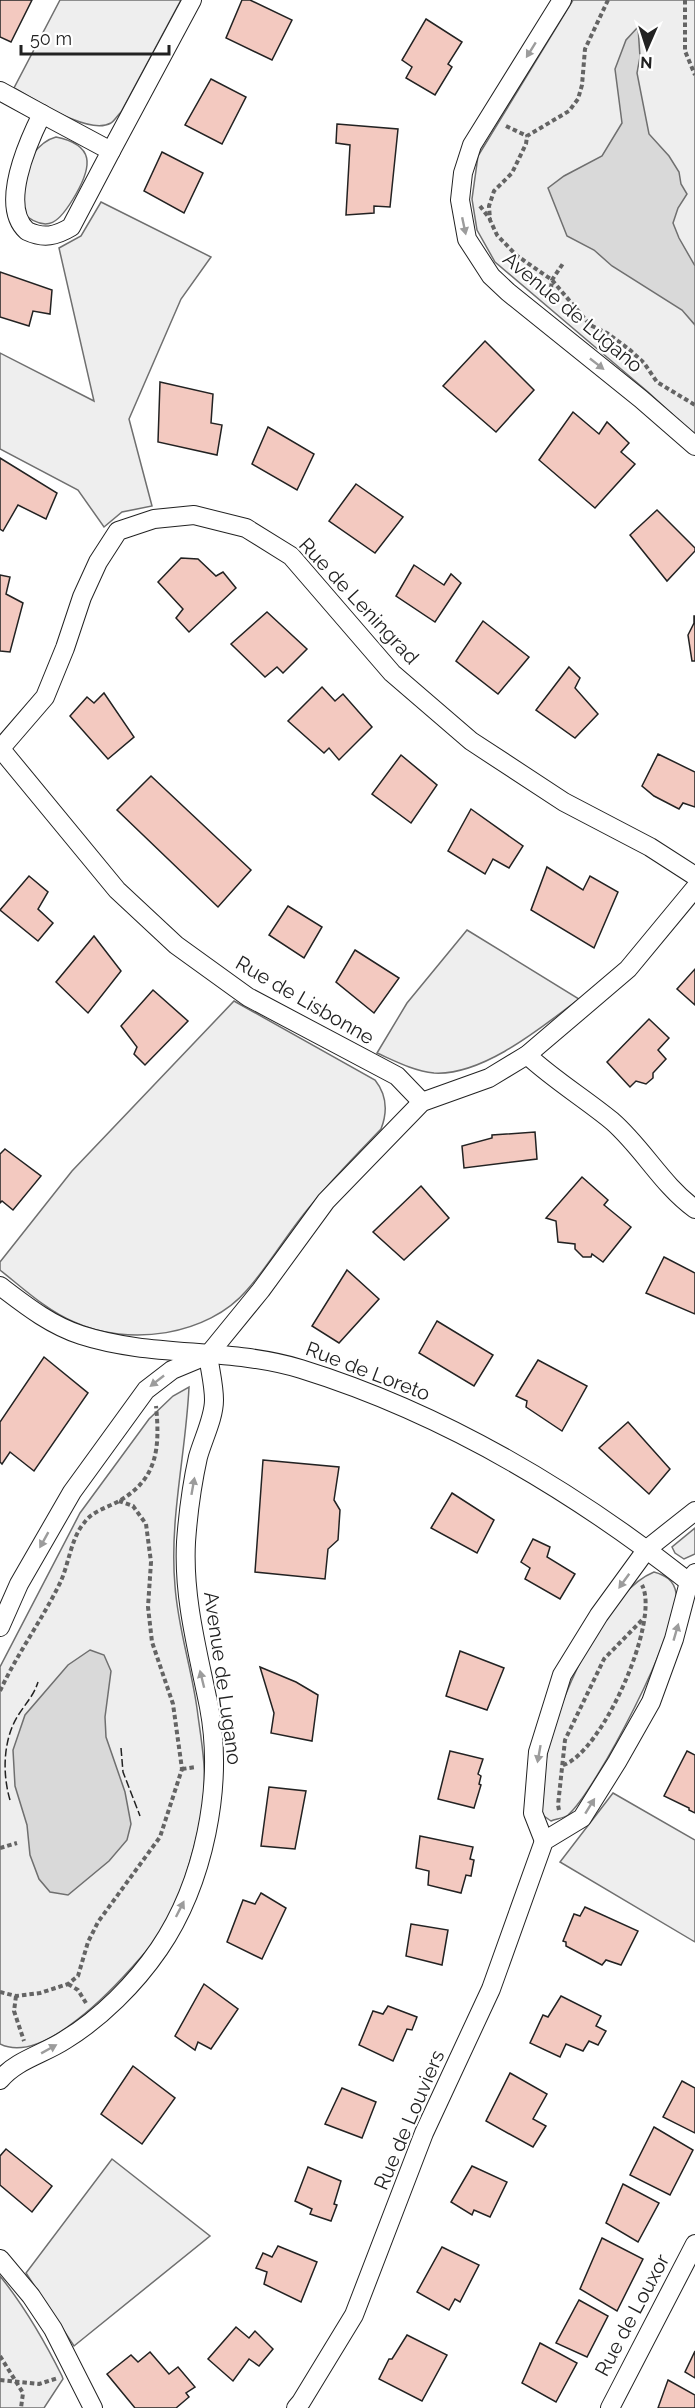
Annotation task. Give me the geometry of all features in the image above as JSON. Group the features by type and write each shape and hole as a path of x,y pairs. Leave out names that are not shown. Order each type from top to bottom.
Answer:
{"street":[{"path":"42,114 8,181 6,208 10,218 21,228 47,236 58,234 71,227 192,0"},
{"name":"Avenue de Lugano","path":"562,0 488,118 466,159 460,200 467,239 478,258 508,292 695,446"},
{"path":"0,91 111,150"},
{"name":"Rue de Leningrad","path":"0,748 45,697 82,597 98,562 118,531 154,519 195,515 246,528 291,556 393,674 471,741 564,802 650,847 695,876"},
{"name":"Rue de Lisbonne","path":"0,748 117,890 176,945 248,997 397,1076 422,1102"},
{"path":"0,1627 20,1584 72,1492 146,1390 172,1370 208,1355 261,1290 326,1201 422,1102 489,1078 527,1055 628,969 695,888"},
{"path":"527,1055 545,1073 611,1121 631,1140 677,1196 695,1209"},
{"name":"Rue de Loreto","path":"0,1286 44,1318 80,1335 121,1345 263,1359 300,1369 418,1413 508,1459 692,1578"},
{"name":"Avenue de Lugano","path":"3,2070 66,2040 95,2018 124,1990 160,1948 190,1888 206,1836 215,1765 209,1709 189,1608 186,1557 190,1504 198,1459 214,1402 208,1355"},
{"path":"692,1578 674,1639 651,1702 582,1818 544,1841 533,1813 538,1752 562,1675 599,1615 647,1549 695,1511"},
{"name":"Rue de Louviers","path":"296,2408 354,2315 424,2133 491,1989 544,1841"},
{"name":"Rue de Louxor","path":"610,2408 695,2244"},
{"path":"0,2259 31,2296 53,2329 93,2408"}],"path":[{"path":"527,136 569,111 578,99 582,85 585,49 608,0"},
{"path":"685,0 685,51 695,75"},
{"path":"498,123 527,136"},
{"path":"527,136 526,144 512,173 494,191 489,206 490,220 497,235 516,255 552,280 590,325 607,333 630,350 644,363 657,382 695,405"},
{"path":"551,288 552,280 564,262"},
{"path":"0,1691 68,1567 76,1538 84,1522 101,1509 119,1501 148,1475 156,1459 158,1422 155,1399"},
{"path":"0,1992 16,1996 40,1994 68,1984 78,1976 88,1942 98,1922 160,1837 182,1769 172,1704 152,1642 148,1607 151,1562 146,1524 133,1506 119,1501"},
{"path":"563,1765 570,1763 595,1737 611,1711 634,1660 644,1618 644,1589 633,1568"},
{"path":"560,1813 558,1805 565,1740 604,1659 644,1618"},
{"path":"0,1848 17,1843"},
{"path":"68,1984 78,1990 95,2018"},
{"path":"16,1996 14,2011 32,2058"},
{"path":"0,2356 23,2393 21,2408"},
{"path":"0,2380 19,2384 39,2384 74,2372"}],"shaded area":[{"path":"60,0 181,0 121,112 111,123 101,126 76,121 14,88"},
{"path":"573,0 695,0 695,435 495,262 477,230 472,199 478,156"},
{"path":"638,27 640,57 637,73 649,134 669,156 679,172 681,184 687,194 678,208 673,223 695,266 695,325 682,310 612,266 594,250 567,236 548,188 564,176 602,156 622,123 615,69 626,40"},
{"path":"56,137 78,145 87,158 87,166 81,184 59,218 46,224 38,223 20,211 18,185 33,155 43,144"},
{"path":"101,202 211,257 181,299 129,419 152,506 122,512 104,527 78,490 0,449 0,353 94,401 59,248 81,236"},
{"path":"467,930 579,999 530,1036 472,1067 453,1072 434,1073 419,1070 377,1053 407,1003"},
{"path":"234,1001 375,1080 382,1091 385,1103 385,1116 381,1129 304,1213 247,1290 231,1306 211,1318 166,1333 142,1335 95,1330 64,1317 36,1299 0,1270 0,1262 72,1171"},
{"path":"189,1387 176,1511 174,1561 177,1602 196,1700 204,1770 201,1817 193,1851 176,1903 163,1932 119,1981 87,2012 51,2037 31,2046 10,2047 0,2044 0,1667 80,1513 149,1419 173,1396"},
{"path":"695,1528 695,1554 684,1559 675,1553 672,1547"},
{"path":"654,1572 668,1579 676,1593 674,1611 665,1639 634,1708 597,1775 568,1815 551,1821 541,1814 544,1775 551,1736 566,1694 604,1620 620,1599 637,1583"},
{"path":"90,1650 104,1655 111,1671 105,1717 106,1737 125,1792 131,1824 127,1840 109,1861 68,1895 50,1892 39,1879 30,1855 27,1825 15,1786 13,1750 25,1715 68,1665"},
{"path":"613,1793 695,1840 695,1942 560,1862"},
{"path":"112,2159 210,2236 74,2346 26,2273"},
{"path":"0,2276 34,2324 63,2379 44,2408 0,2408"}],"building":[{"path":"0,0 32,0 11,42 0,37"},
{"path":"242,0 250,0 292,20 272,60 226,38"},
{"path":"426,19 462,42 448,64 452,67 435,95 406,78 412,67 402,60"},
{"path":"211,79 246,97 222,144 185,125"},
{"path":"337,124 398,129 390,207 374,206 374,213 346,215 350,145 336,143"},
{"path":"162,152 203,173 184,213 144,191"},
{"path":"0,272 52,290 50,314 33,311 29,326 0,317"},
{"path":"485,341 534,390 496,432 443,386"},
{"path":"160,382 213,394 211,423 222,425 217,455 158,442"},
{"path":"573,412 599,434 607,422 629,443 621,452 635,464 595,508 539,460"},
{"path":"268,427 314,454 297,490 252,464"},
{"path":"0,458 57,493 46,519 18,505 3,531 0,529"},
{"path":"356,484 403,517 375,553 329,521"},
{"path":"657,510 695,548 695,551 667,581 630,535"},
{"path":"181,558 198,559 216,576 223,572 236,588 189,632 176,618 183,609 158,582"},
{"path":"414,565 444,585 451,574 461,583 435,622 396,596"},
{"path":"0,575 10,577 6,594 23,603 10,652 0,651"},
{"path":"267,612 307,649 283,673 277,667 265,677 231,644"},
{"path":"694,616 695,661 692,661 688,635 694,623"},
{"path":"483,621 529,657 498,694 456,661"},
{"path":"569,667 580,678 575,688 598,714 575,738 536,710"},
{"path":"322,687 335,701 343,694 372,727 339,760 329,748 324,753 288,721"},
{"path":"104,693 134,737 108,759 70,716 87,697 94,703"},
{"path":"658,754 695,772 695,807 683,803 679,809 654,796 642,786"},
{"path":"401,755 437,785 411,823 372,794"},
{"path":"151,776 251,870 218,907 117,810"},
{"path":"471,809 523,846 509,868 493,859 485,874 448,851"},
{"path":"547,867 583,890 590,876 618,892 594,948 531,910"},
{"path":"29,876 48,892 38,909 53,923 38,941 0,910"},
{"path":"288,906 322,927 304,958 269,935"},
{"path":"94,936 121,971 88,1013 56,982"},
{"path":"355,950 399,978 374,1013 336,982"},
{"path":"695,969 695,1005 677,989"},
{"path":"153,990 188,1021 145,1065 134,1054 137,1047 121,1026"},
{"path":"649,1019 669,1038 658,1050 666,1059 646,1084 636,1081 630,1087 607,1062"},
{"path":"535,1132 537,1159 464,1168 462,1146 492,1138 492,1135"},
{"path":"5,1149 41,1176 13,1210 2,1201 0,1203 0,1154"},
{"path":"582,1177 608,1200 604,1205 631,1227 603,1262 592,1254 591,1257 583,1257 575,1249 575,1244 558,1242 556,1221 546,1218"},
{"path":"421,1186 449,1218 404,1260 373,1232"},
{"path":"664,1257 695,1273 695,1314 646,1293"},
{"path":"347,1270 379,1299 339,1343 312,1326"},
{"path":"437,1321 493,1355 474,1386 419,1353"},
{"path":"44,1357 88,1393 34,1471 10,1452 2,1464 0,1462 0,1422"},
{"path":"538,1360 587,1386 562,1431 526,1407 527,1401 516,1396"},
{"path":"628,1422 670,1469 649,1494 599,1448"},
{"path":"263,1460 339,1467 334,1500 340,1510 338,1540 328,1549 325,1579 255,1572"},
{"path":"452,1493 494,1520 477,1553 431,1528"},
{"path":"533,1539 550,1547 547,1557 575,1574 560,1599 525,1579 530,1568 521,1562"},
{"path":"460,1651 504,1668 487,1710 446,1696"},
{"path":"260,1667 296,1682 318,1695 312,1741 271,1733 274,1713"},
{"path":"450,1751 483,1759 478,1774 481,1776 479,1784 481,1785 474,1808 438,1799"},
{"path":"687,1751 695,1755 695,1813 664,1796"},
{"path":"269,1787 306,1791 295,1849 261,1846"},
{"path":"420,1836 473,1847 470,1859 474,1860 471,1876 466,1875 461,1893 428,1885 429,1871 416,1868"},
{"path":"261,1893 286,1908 262,1959 227,1942 243,1900 255,1904"},
{"path":"585,1907 638,1931 621,1965 606,1960 602,1965 566,1946 566,1942 563,1941 574,1914 580,1916"},
{"path":"411,1924 448,1930 442,1965 406,1956"},
{"path":"204,1984 238,2009 211,2049 198,2042 195,2050 175,2036"},
{"path":"561,1996 601,2016 596,2026 606,2031 598,2045 589,2041 583,2051 566,2044 560,2057 530,2043 543,2015 548,2017"},
{"path":"388,2006 417,2017 412,2030 407,2029 393,2061 359,2045 373,2011 383,2014"},
{"path":"133,2066 175,2098 142,2144 101,2114"},
{"path":"510,2073 547,2094 533,2119 546,2126 533,2147 486,2121"},
{"path":"682,2081 695,2088 695,2133 663,2117"},
{"path":"342,2088 376,2102 362,2138 325,2124"},
{"path":"654,2127 693,2150 670,2195 630,2175"},
{"path":"6,2149 52,2186 32,2212 0,2185 0,2156"},
{"path":"472,2166 507,2182 490,2217 474,2210 472,2215 451,2202"},
{"path":"308,2167 341,2181 334,2204 337,2205 331,2221 310,2214 312,2209 295,2201"},
{"path":"623,2184 659,2203 638,2242 606,2223"},
{"path":"602,2238 643,2259 617,2311 580,2289"},
{"path":"278,2246 317,2262 301,2302 264,2284 267,2272 256,2268 263,2253 272,2257"},
{"path":"442,2247 479,2265 460,2302 455,2299 449,2310 417,2292"},
{"path":"579,2300 608,2316 587,2357 556,2343"},
{"path":"236,2327 249,2338 255,2331 273,2349 259,2366 249,2359 233,2381 208,2359"},
{"path":"407,2335 447,2355 422,2401 379,2379 389,2359 392,2359"},
{"path":"540,2343 577,2363 556,2402 522,2383"},
{"path":"695,2351 695,2378 685,2372"},
{"path":"150,2352 169,2374 178,2367 195,2387 186,2393 189,2397 176,2408 135,2408 107,2374 131,2355 138,2362"},
{"path":"668,2380 695,2395 695,2408 658,2408"}],"fence":[{"path":"10,1800 5,1767 7,1745 14,1723 38,1682"},
{"path":"121,1748 123,1772 140,1816"}]}
